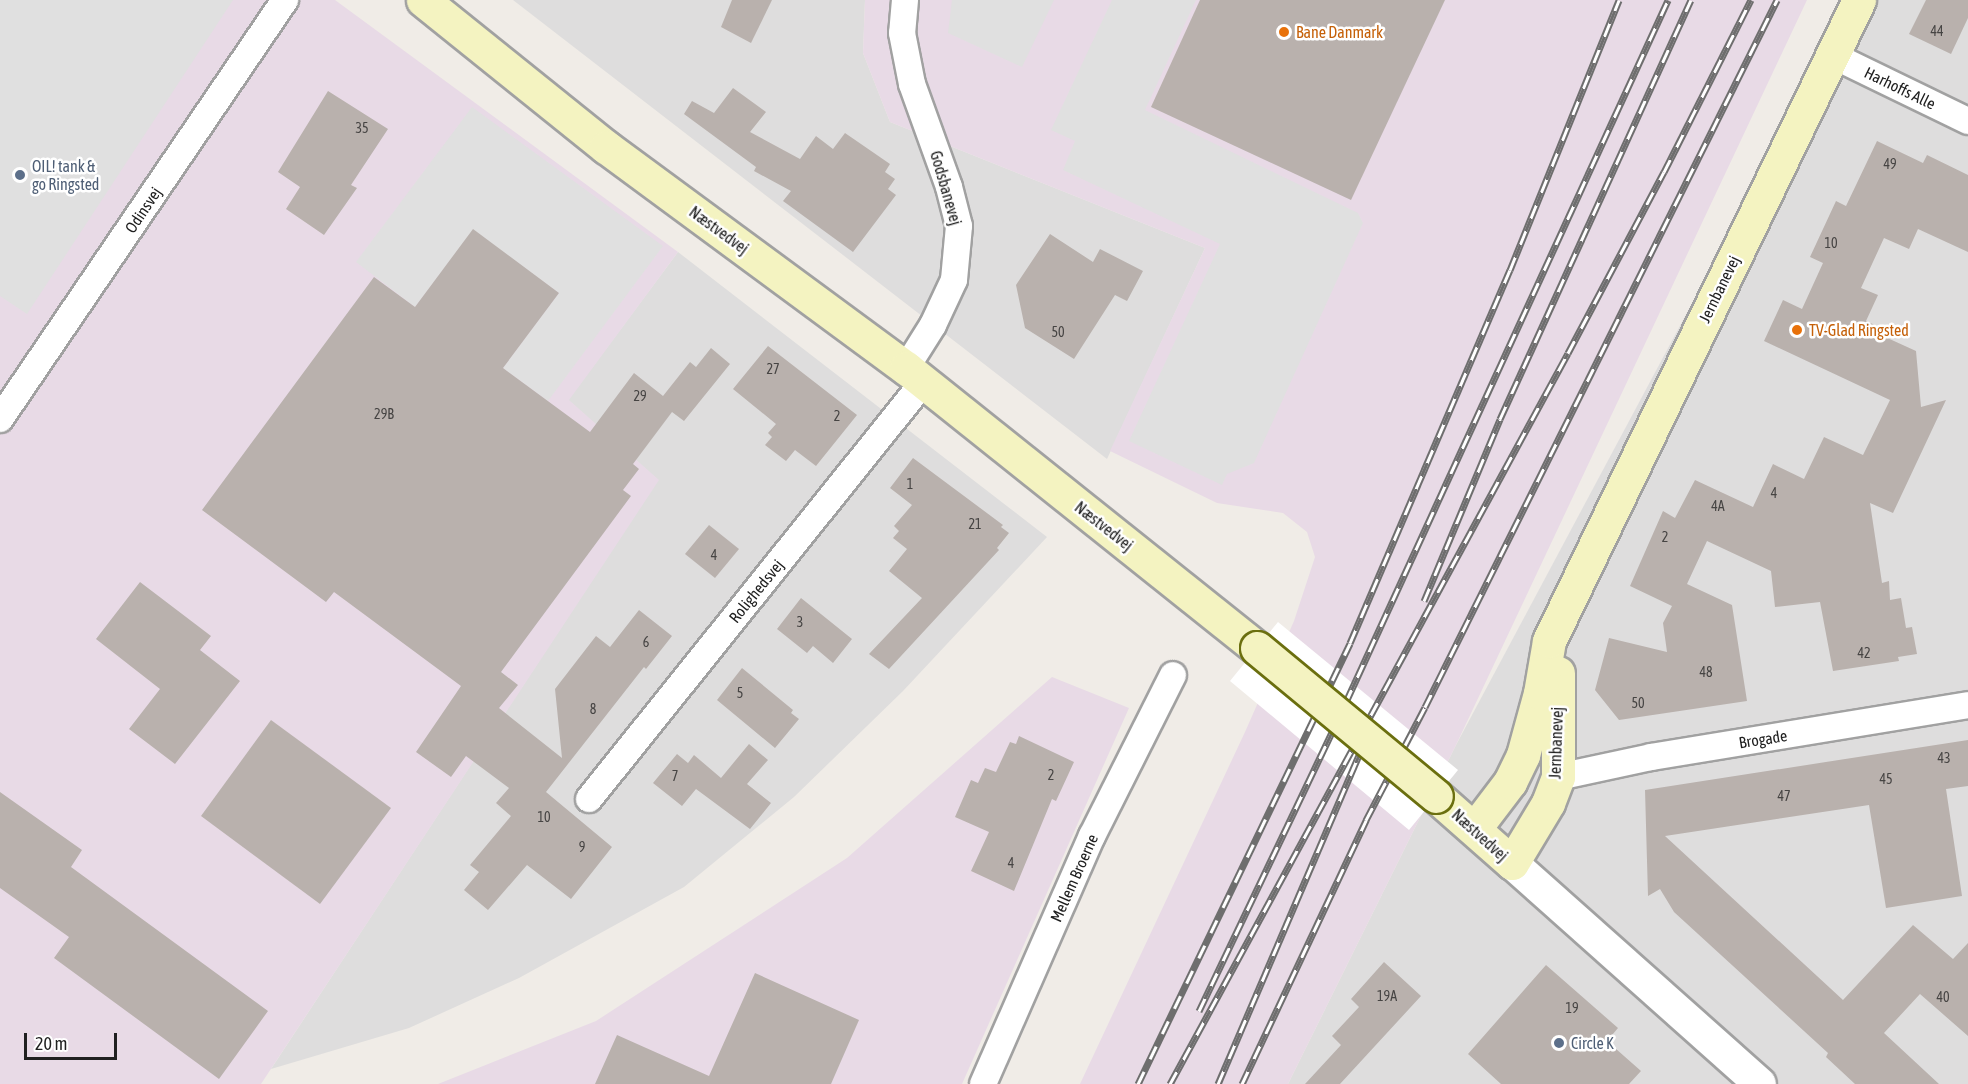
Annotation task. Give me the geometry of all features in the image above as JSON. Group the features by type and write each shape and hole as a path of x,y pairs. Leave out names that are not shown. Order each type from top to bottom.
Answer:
{"main road":[{"name":"Næstvedvej","path":"423,0 606,147 914,376 1257,648 1475,828 1512,863"},
{"name":"Jernbanevej","path":"1475,828 1510,782 1523,754 1540,693 1550,641 1859,0"},
{"name":"Jernbanevej","path":"1512,863 1548,803 1558,777 1557,679 1564,637 1580,578"}],"street":[{"name":"Odinsvej","path":"0,419 285,0"},
{"name":"Godsbanevej","path":"905,0 902,33 912,84 949,187 958,226 954,280 933,325 914,376"},
{"name":"Harhoffs Alle","path":"1832,55 1968,121"},
{"name":"Rolighedsvej","path":"589,799 914,376"},
{"name":"Mellem Broerne","path":"983,1084 1092,836 1173,675"},
{"name":"Brogade","path":"1558,777 1651,757 1968,705"},
{"name":"Næstvedvej","path":"1512,863 1760,1084"}],"shaded area":[{"path":"0,0 335,0 678,252 569,400 659,480 261,1084 0,1084"},
{"path":"0,0 233,0 27,314 0,296"},
{"path":"513,0 865,0 863,53 890,122 1205,248 1107,459"},
{"path":"865,0 1807,0 1456,745 1288,1084 1080,1084 1245,732 1294,621 1315,557 1307,532 1283,513 1217,503 1110,451 1205,248 890,122 863,53"},
{"path":"952,0 1054,0 1022,67 948,33"},
{"path":"1112,0 1196,0 1145,110 1358,213 1363,223 1254,463 1227,474 1222,485 1129,441 1220,244 1063,170 1075,141 1051,130"},
{"path":"1854,0 1968,0 1968,1084 1288,1084 1456,745"},
{"path":"472,107 663,246 548,401 503,368 559,293 473,230 415,307 356,262"},
{"path":"678,252 1047,537 903,691 794,797 684,887 519,978 409,1028 271,1069 658,480 568,400"},
{"path":"1052,677 1129,708 962,1084 438,1084 596,1021 847,858"}],"pier":[{"path":"1278,622 1458,770 1409,830 1230,681"}],"building":[{"path":"732,0 772,0 751,43 721,27"},
{"path":"1200,0 1445,0 1351,200 1151,107"},
{"path":"1926,0 1968,0 1968,18 1951,54 1909,34"},
{"path":"733,88 766,112 750,132 800,159 816,136 833,149 845,133 890,164 885,172 895,179 888,189 896,195 853,252 783,201 791,191 754,171 756,167 684,114 692,101 714,113"},
{"path":"328,91 388,129 351,185 357,188 324,235 286,209 300,187 278,172"},
{"path":"1877,141 1923,163 1927,155 1968,175 1968,252 1918,229 1909,249 1884,238 1861,288 1878,295 1866,321 1886,330 1883,336 1916,351 1921,407 1946,400 1893,513 1870,503 1882,583 1889,581 1890,600 1901,598 1906,628 1912,627 1917,654 1898,657 1899,661 1833,671 1820,602 1775,607 1771,571 1707,541 1687,584 1732,605 1747,701 1619,720 1595,690 1609,638 1667,652 1663,623 1672,606 1630,586 1663,511 1675,518 1695,480 1753,507 1773,464 1804,479 1824,437 1863,455 1890,400 1764,341 1783,300 1802,309 1823,263 1810,257 1836,201 1846,206"},
{"path":"473,229 559,293 503,368 590,432 634,373 663,396 690,362 696,367 711,348 730,364 684,421 672,412 633,464 639,469 623,490 631,496 501,672 518,685 499,708 562,758 555,689 596,636 610,647 639,610 672,636 646,669 644,667 546,792 612,847 571,899 527,865 488,910 464,890 479,872 470,865 511,816 496,803 509,788 466,756 451,777 416,752 461,686 334,592 326,602 202,510 374,277 415,307"},
{"path":"1050,234 1093,262 1100,249 1143,271 1127,301 1115,295 1074,359 1025,328 1016,285"},
{"path":"768,346 857,415 816,466 795,450 786,461 765,445 772,437 768,433 776,424 733,389"},
{"path":"913,458 1003,525 1001,527 1009,533 997,548 999,550 889,669 869,654 922,598 889,571 907,549 893,538 899,531 894,526 912,505 890,488"},
{"path":"709,525 739,549 715,578 685,554"},
{"path":"140,582 211,636 200,650 240,681 175,764 129,729 160,689 96,639"},
{"path":"801,598 852,639 833,663 813,646 807,653 777,629"},
{"path":"742,668 793,710 791,713 799,719 775,748 717,700"},
{"path":"271,720 391,808 320,904 201,816"},
{"path":"1019,736 1074,762 1056,801 1052,799 1014,891 971,871 989,832 955,817 971,780 978,783 985,768 996,772 1010,742 1016,744"},
{"path":"1968,740 1968,786 1946,789 1962,896 1886,908 1869,805 1665,836 1843,1000 1913,925 1953,959 1968,943 1968,1036 1920,994 1884,1033 1939,1084 1855,1084 1826,1057 1828,1053 1674,912 1660,889 1648,896 1645,790"},
{"path":"749,744 768,760 747,784 771,803 750,829 696,789 682,806 653,783 677,754 688,763 694,755 721,778"},
{"path":"0,792 82,850 71,867 268,1011 219,1079 54,958 69,937 0,888"},
{"path":"1384,962 1421,996 1340,1084 1305,1084 1341,1045 1332,1036 1359,1007 1351,999"},
{"path":"1546,965 1618,1028 1607,1041 1641,1071 1629,1084 1501,1084 1468,1054"},
{"path":"755,973 859,1020 831,1084 595,1084 617,1035 709,1076"}],"railway":[{"path":"1138,1084 1350,643 1510,270 1619,0"},
{"path":"1199,1011 1334,728 1668,0"},
{"path":"1424,601 1500,419 1691,0"},
{"path":"1170,1084 1568,353 1664,172 1751,0"},
{"path":"1242,1084 1366,820 1425,707 1777,0"},
{"path":"1218,1084 1368,734"}],"place":[{"name":"Bane Danmark","path":"1284,32"},
{"name":"OIL! tank & go Ringsted","path":"20,175"},
{"name":"TV-Glad Ringsted","path":"1797,330"},
{"name":"Circle K","path":"1559,1043"}]}
